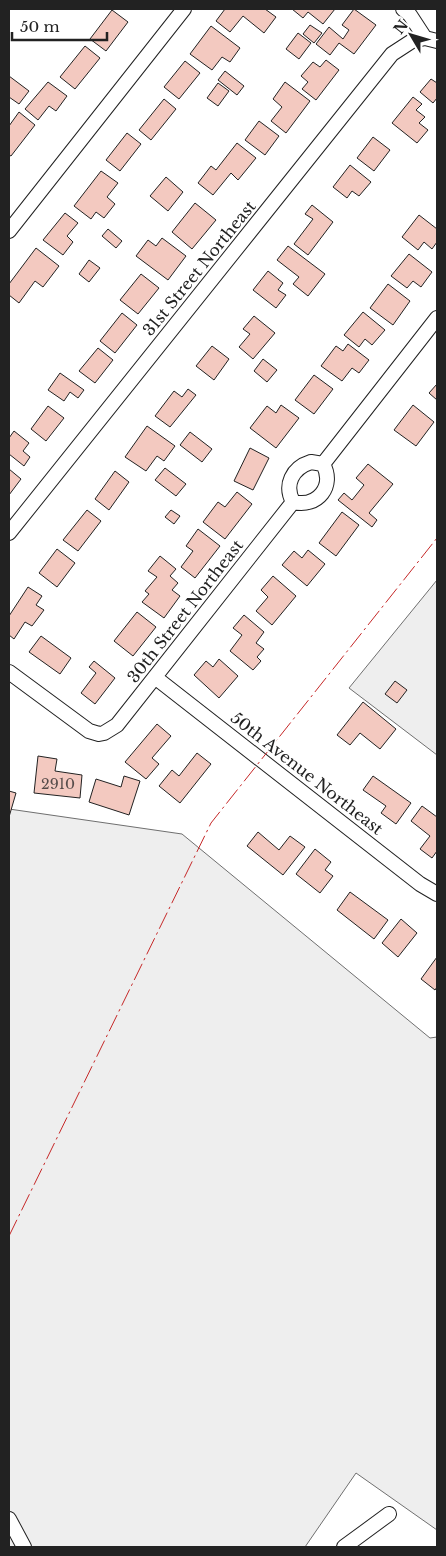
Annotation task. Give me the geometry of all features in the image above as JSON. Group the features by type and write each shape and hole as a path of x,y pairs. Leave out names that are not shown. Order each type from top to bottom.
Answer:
{"street":[{"path":"9,231 184,9"},
{"path":"403,9 431,39"},
{"name":"31st Street Northeast","path":"9,533 392,54 412,41 431,39"},
{"path":"323,464 437,318"},
{"path":"311,462 323,464 328,480 325,491 317,499 305,504 293,502 289,490 291,477 294,472 299,467 311,462"},
{"name":"30th Street Northeast","path":"9,672 89,731 99,734 108,732 118,725 156,678 293,502"},
{"name":"50th Avenue Northeast","path":"156,678 420,884 437,894"},
{"path":"344,1547 389,1514"},
{"path":"9,1518 24,1547"}],"shaded area":[{"path":"437,580 437,755 349,688"},
{"path":"9,809 182,834 430,1038 437,1037 437,1530 356,1473 305,1547 9,1547"}],"building":[{"path":"225,9 265,9 276,17 264,33 243,16 230,32 216,21"},
{"path":"292,9 335,9 323,24 308,12 303,18"},
{"path":"354,9 376,25 354,54 339,43 330,55 316,44 329,27 343,39 349,30 342,25"},
{"path":"112,10 128,22 106,51 90,39"},
{"path":"310,25 322,33 314,43 303,34"},
{"path":"211,26 240,48 230,62 222,57 212,70 190,54"},
{"path":"298,33 311,43 299,59 286,49"},
{"path":"85,46 100,58 75,89 60,77"},
{"path":"326,60 339,70 316,100 302,89 308,82 301,76 313,62 320,67"},
{"path":"185,61 200,73 179,99 164,87"},
{"path":"225,71 244,86 237,95 218,80"},
{"path":"9,76 29,91 19,104 9,97"},
{"path":"431,79 437,83 437,98 433,103 420,92"},
{"path":"48,82 67,96 56,111 49,106 38,120 25,109"},
{"path":"285,82 310,101 286,133 271,121 282,107 273,99"},
{"path":"218,83 229,91 218,106 207,98"},
{"path":"413,97 422,104 416,110 425,117 419,123 428,130 417,143 392,123"},
{"path":"164,99 176,109 151,140 139,130"},
{"path":"19,112 35,125 11,156 9,155 9,126"},
{"path":"259,121 279,136 265,155 245,140"},
{"path":"127,133 141,144 120,171 106,160"},
{"path":"373,137 390,150 374,171 357,158"},
{"path":"237,143 256,158 238,180 231,173 213,195 198,183 211,166 216,170"},
{"path":"350,165 371,182 359,196 352,191 347,198 333,187"},
{"path":"101,171 118,183 107,197 115,204 104,218 96,212 91,219 74,206"},
{"path":"166,177 183,192 168,211 150,196"},
{"path":"195,203 216,220 192,249 172,232"},
{"path":"312,205 333,222 308,255 294,244 313,219 305,214"},
{"path":"65,213 78,223 67,236 73,242 63,255 43,240"},
{"path":"419,215 437,229 437,242 432,249 424,242 418,250 402,237"},
{"path":"108,229 122,241 116,248 102,236"},
{"path":"162,238 186,256 168,280 136,256 148,240 156,246"},
{"path":"288,246 325,274 308,296 293,284 299,277 277,260"},
{"path":"36,248 59,266 43,287 35,281 19,303 9,295 9,284"},
{"path":"409,254 432,272 421,287 413,281 407,288 391,276"},
{"path":"89,260 100,268 89,282 79,274"},
{"path":"268,271 283,283 278,290 286,295 276,308 253,290"},
{"path":"141,274 159,288 138,314 120,300"},
{"path":"388,284 410,301 393,325 370,308"},
{"path":"363,312 385,330 372,345 365,339 359,347 344,335"},
{"path":"122,313 137,325 115,353 100,341"},
{"path":"254,316 275,333 253,359 239,347 250,334 243,329"},
{"path":"348,344 369,360 359,373 352,368 342,381 321,366 336,346 343,351"},
{"path":"212,346 229,359 214,380 196,366"},
{"path":"98,348 113,360 95,383 79,371"},
{"path":"263,359 277,370 267,382 254,371"},
{"path":"60,373 84,390 78,398 70,392 64,401 48,390"},
{"path":"314,375 333,389 314,414 295,400"},
{"path":"437,384 437,400 429,393"},
{"path":"188,389 196,395 170,427 155,416 174,391 182,397"},
{"path":"281,405 299,418 276,448 250,428 267,406 276,413"},
{"path":"413,405 434,422 416,446 394,430"},
{"path":"48,406 64,418 46,441 31,429"},
{"path":"147,426 175,446 164,461 157,456 146,471 125,457"},
{"path":"14,431 29,443 23,451 30,457 24,466 9,454 9,438"},
{"path":"190,432 212,449 202,462 180,445"},
{"path":"250,448 269,458 253,490 234,481"},
{"path":"368,464 393,484 369,513 377,520 372,527 338,500 344,493 352,500 364,485 356,478"},
{"path":"165,468 186,484 176,496 155,480"},
{"path":"9,469 21,479 9,495"},
{"path":"115,471 129,482 109,510 95,499"},
{"path":"237,492 252,504 225,539 203,522 218,502 225,507"},
{"path":"87,510 101,521 78,551 63,540"},
{"path":"171,510 180,516 174,524 165,517"},
{"path":"342,512 359,525 336,556 319,543"},
{"path":"198,529 220,546 195,578 181,567 193,551 186,546"},
{"path":"57,549 75,563 57,587 39,573"},
{"path":"308,550 325,564 307,586 282,565 294,551 302,558"},
{"path":"160,556 176,569 170,576 178,583 172,590 180,596 164,618 142,602 149,594 145,591 157,577 148,571"},
{"path":"273,576 296,596 272,625 256,611 268,597 261,590"},
{"path":"28,587 42,596 36,605 44,610 32,626 25,622 14,639 9,635 9,616"},
{"path":"137,612 156,627 133,656 114,641"},
{"path":"244,615 264,632 256,643 264,649 257,657 261,661 253,670 230,651 242,635 233,628"},
{"path":"41,636 71,658 60,674 29,652"},
{"path":"219,659 238,676 219,698 194,675 206,661 213,667"},
{"path":"94,661 115,678 95,704 81,693 96,673 89,667"},
{"path":"395,681 407,690 397,703 385,694"},
{"path":"363,702 396,729 380,749 360,733 350,745 337,735"},
{"path":"157,724 171,736 152,758 159,764 146,779 125,762"},
{"path":"197,753 211,764 180,803 159,786 172,770 179,776"},
{"path":"38,756 57,759 55,771 82,775 80,798 34,793"},
{"path":"124,776 140,781 129,815 89,802 96,779 121,787"},
{"path":"373,776 411,803 396,824 381,813 386,806 363,790"},
{"path":"9,791 16,793 9,817"},
{"path":"422,806 437,817 437,851 432,858 420,849 430,836 411,821"},
{"path":"258,832 279,850 290,836 305,847 283,875 247,846"},
{"path":"315,849 331,862 325,870 333,876 320,893 296,874"},
{"path":"350,892 388,920 374,939 337,910"},
{"path":"401,919 417,933 398,957 382,943"},
{"path":"437,957 437,987 435,990 421,979"}],"power":[{"path":"9,1236 211,823 437,538"}]}
